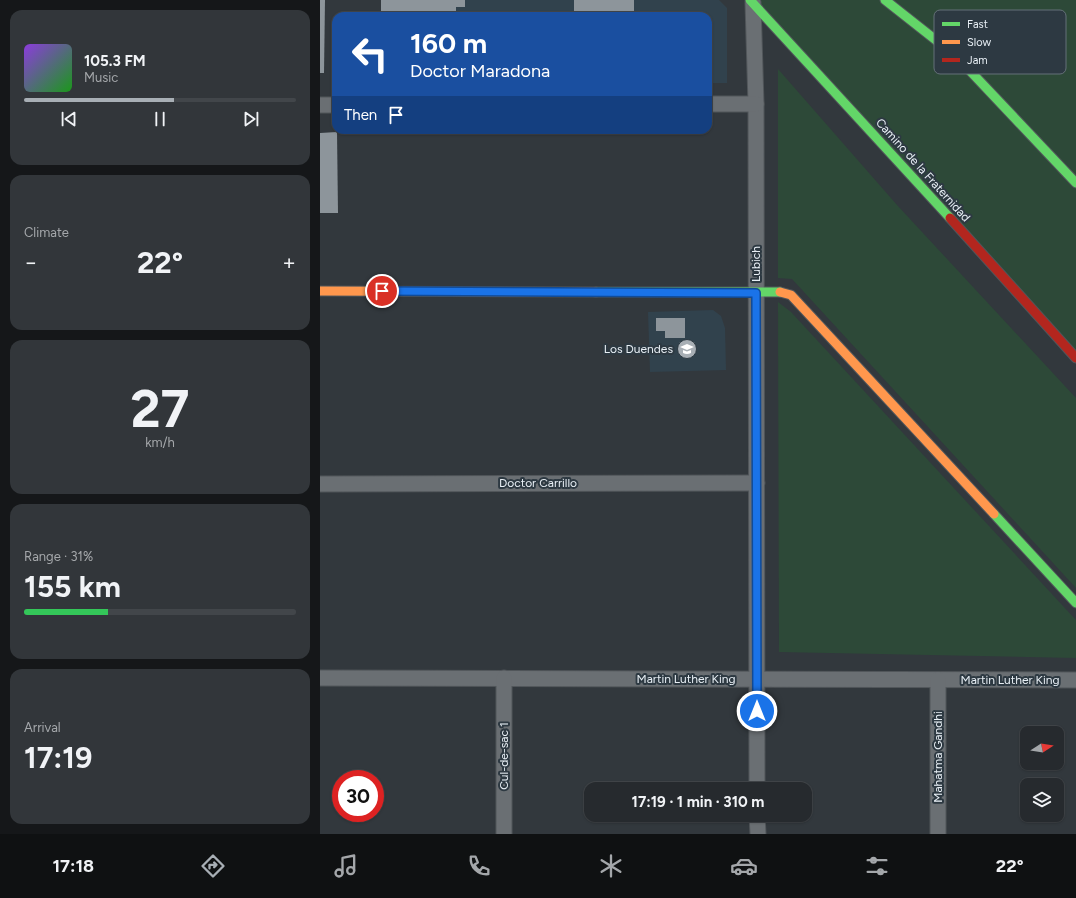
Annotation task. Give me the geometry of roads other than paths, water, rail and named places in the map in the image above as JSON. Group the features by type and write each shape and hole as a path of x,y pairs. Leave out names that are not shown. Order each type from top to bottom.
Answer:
{"main road":[{"path":"885,0 934,39"},
{"name":"Camino de la Fraternidad","path":"752,1 909,172 1076,358"},
{"path":"973,74 1076,183"},
{"path":"320,291 756,293 778,290 791,295 1076,603"}],"street":[{"name":"Lubich","path":"752,1 756,104 757,782"},
{"path":"712,104 756,104"},
{"path":"320,105 332,105"},
{"name":"Doctor Carrillo","path":"320,484 757,483"},
{"name":"Martin Luther King","path":"320,678 1076,680"},
{"name":"Cul-de-sac 1","path":"504,678 504,834"},
{"name":"Mahatma Gandhi","path":"938,680 938,834"},
{"path":"758,822 758,834"}],"place":[{"name":"Los Duendes","path":"687,349"}]}
